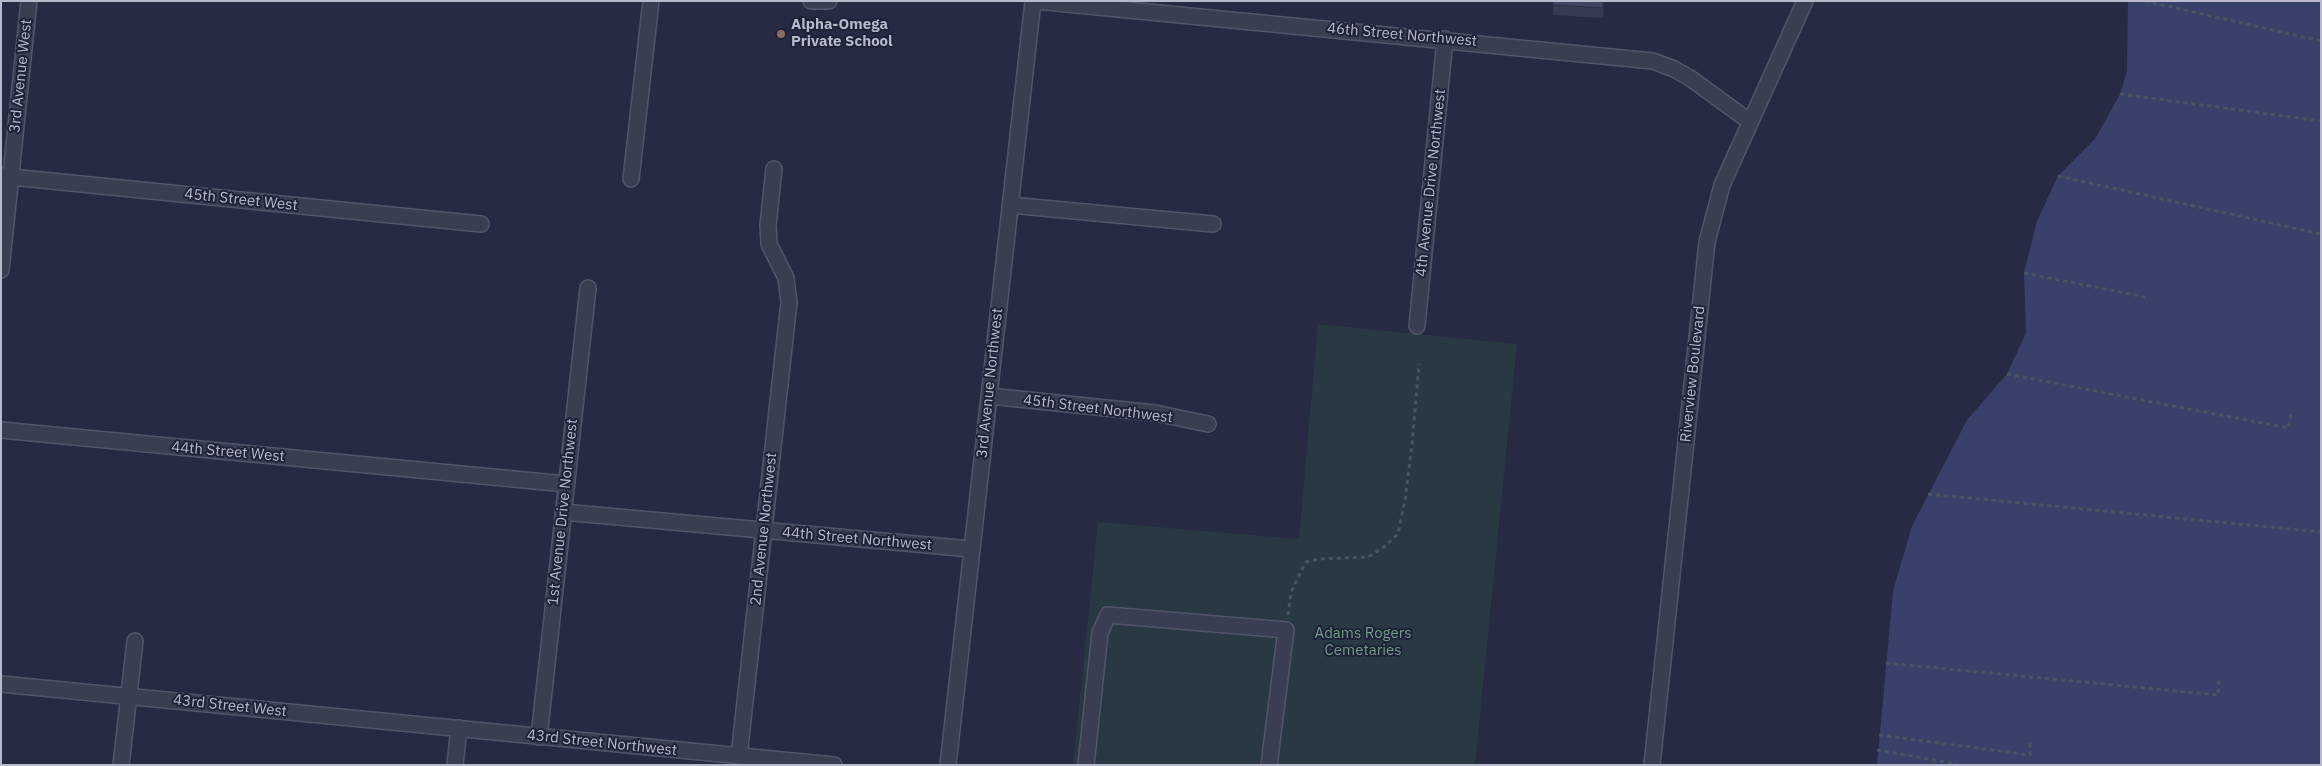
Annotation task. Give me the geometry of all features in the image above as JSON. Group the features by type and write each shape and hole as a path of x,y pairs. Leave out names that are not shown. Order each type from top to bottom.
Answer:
{"street":[{"name":"3rd Avenue West","path":"1,270 6,177 29,1"},
{"path":"631,179 651,1"},
{"path":"810,1 829,1"},
{"name":"46th Street Northwest","path":"1035,1 1653,61 1690,78 1749,121"},
{"name":"3rd Avenue Northwest","path":"948,765 1010,205 1035,1"},
{"name":"Riverview Boulevard","path":"1652,765 1707,242 1722,185 1749,121 1805,1"},
{"name":"4th Avenue Drive Northwest","path":"1417,326 1445,40"},
{"name":"2nd Avenue Northwest","path":"739,756 789,302 786,278 770,244 768,225 774,169"},
{"name":"45th Street West","path":"6,177 481,224"},
{"path":"1010,205 1213,224"},
{"name":"1st Avenue Drive Northwest","path":"539,736 588,288"},
{"name":"45th Street Northwest","path":"989,396 1155,413 1208,424"},
{"name":"44th Street West","path":"1,430 566,484"},
{"name":"44th Street Northwest","path":"563,512 971,549"},
{"path":"1086,765 1100,633 1108,614 1286,630 1269,765"},
{"path":"121,765 135,642"},
{"name":"43rd Street West","path":"1,684 459,728"},
{"path":"455,765 459,728"},
{"name":"43rd Street Northwest","path":"459,728 539,736 699,758 739,756 834,765"}],"path":[{"path":"2145,1 2321,41"},
{"path":"2120,94 2321,121"},
{"path":"2058,176 2321,234"},
{"path":"2024,273 2145,297"},
{"path":"1286,630 1291,592 1306,562 1320,559 1368,557 1384,547 1398,534 1412,444 1419,364"},
{"path":"2007,374 2288,428 2291,413"},
{"path":"1928,494 2321,532"},
{"path":"1886,663 2218,695 2219,678"},
{"path":"1879,735 2030,755 2030,740"},
{"path":"1878,750 1957,764"}],"green space":[{"name":"Adams Rogers Cemetaries","path":"1318,324 1517,344 1475,765 1073,765 1098,522 1299,539"}],"water":[{"path":"2128,1 2321,1 2321,765 1877,765 1893,591 1912,526 1967,420 2007,374 2026,333 2024,273 2037,221 2058,176 2095,139 2120,94 2127,71"}],"building":[{"path":"1553,1 1603,1 1603,8 1553,5"}],"place":[{"name":"Alpha-Omega Private School","path":"781,34"}]}
